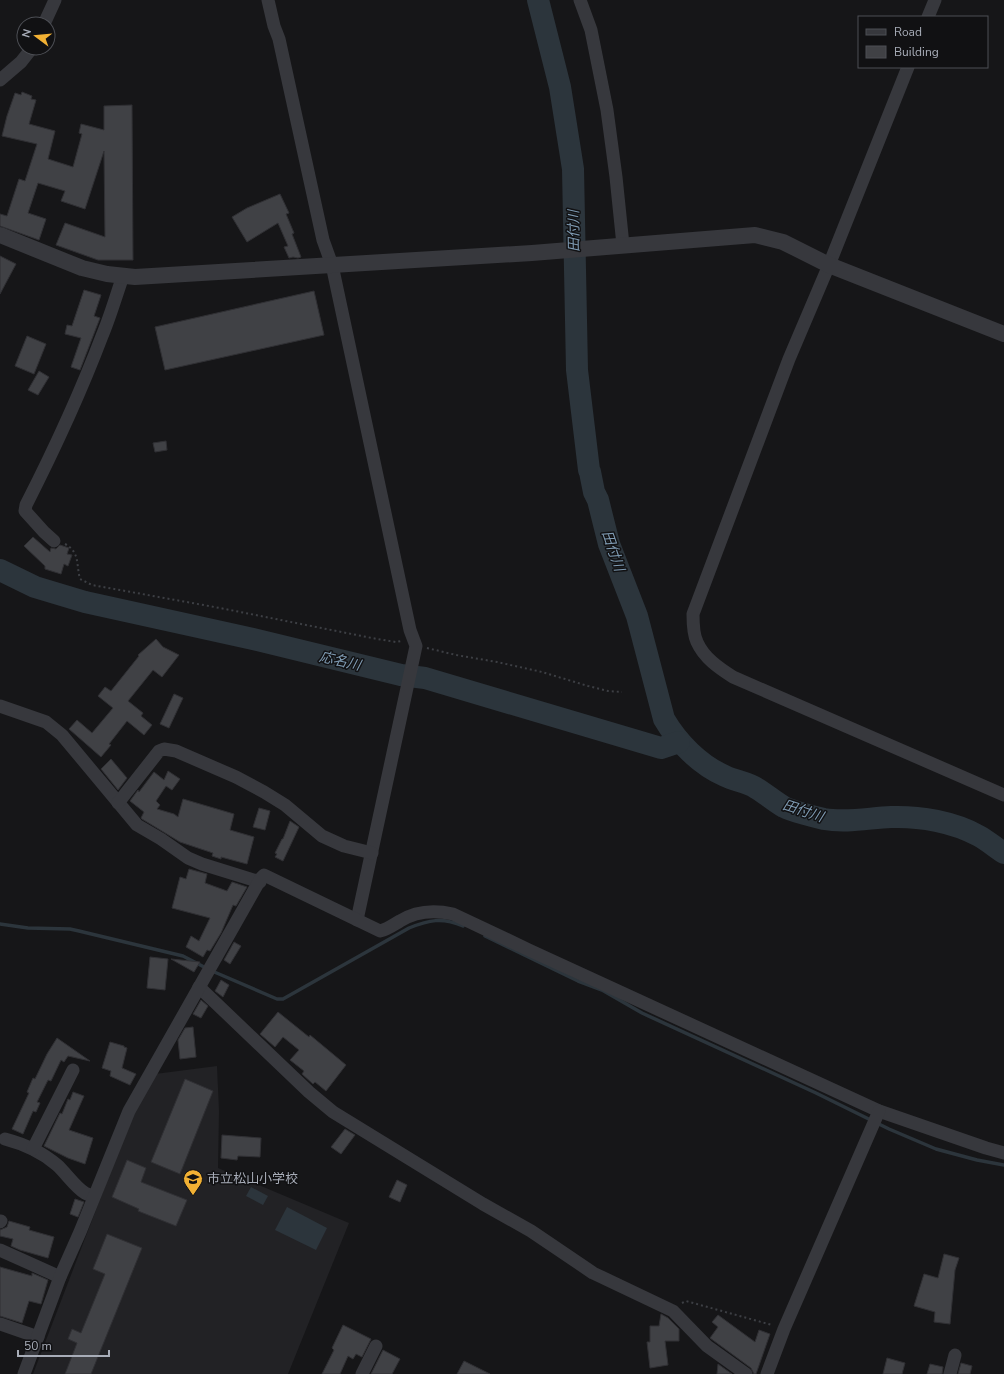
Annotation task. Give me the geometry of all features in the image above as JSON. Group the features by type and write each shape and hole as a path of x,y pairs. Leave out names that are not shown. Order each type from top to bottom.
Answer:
{"street":[{"path":"48,16 55,0"},
{"path":"268,0 274,26 279,38 324,240 332,265 407,615 415,643 357,920"},
{"path":"580,0 591,30 607,110 623,245"},
{"path":"928,16 935,0"},
{"path":"0,80 26,56"},
{"path":"908,68 790,359 693,614 694,628 696,642 713,663 733,677 1004,795"},
{"path":"0,236 82,268 135,277 532,252 755,235 783,242 829,265 1004,334"},
{"path":"54,540 25,511 26,505 75,403 102,336 123,276"},
{"path":"0,706 46,722 53,727 136,825 161,839 188,858 202,864 260,882"},
{"path":"118,803 159,751 164,749 176,751 236,777 264,792 285,805 322,836 344,846 372,852"},
{"path":"24,1374 60,1277 129,1111 264,875 269,876 380,931 419,913 428,911 453,914 879,1111 1004,1153"},
{"path":"199,987 309,1092 333,1112 483,1204 531,1231 594,1273 672,1311 707,1346 746,1374"},
{"path":"33,1149 73,1070"},
{"path":"767,1374 784,1329 879,1111"},
{"path":"5,1139 21,1143 33,1149 57,1165 85,1193 94,1196"},
{"path":"0,1250 60,1277"},
{"path":"0,1324 38,1337"},
{"path":"362,1374 376,1346"},
{"path":"950,1374 955,1355"}],"path":[{"path":"54,540 70,547 75,552 80,579 92,585 220,608 377,639 415,643 431,649 542,672 608,691 622,692"},
{"path":"672,1311 686,1301 784,1329"}],"shaded area":[{"name":"市立松山小学校","path":"217,1066 219,1111 218,1168 349,1223 288,1374 33,1374 137,1103 155,1074"},
{"path":"251,1187 268,1196 263,1205 246,1196"},
{"path":"287,1207 327,1228 316,1250 275,1230"}],"building":[{"path":"22,92 32,96 31,99 36,100 29,124 55,131 48,159 73,167 82,134 79,133 81,124 104,130 104,106 132,105 133,260 98,260 56,245 65,223 105,237 104,151 85,209 61,201 65,191 38,183 28,213 46,219 39,240 0,226 0,214 7,216 19,179 25,181 37,144 2,136 15,93 21,95"},
{"path":"280,194 289,213 286,214 294,233 292,234 301,257 298,258 289,258 284,247 288,246 278,223 247,242 232,217 247,208"},
{"path":"0,256 16,264 0,294"},
{"path":"84,290 101,295 94,316 100,318 80,370 71,367 81,338 65,334 67,325 72,326"},
{"path":"314,291 324,335 165,370 155,327"},
{"path":"27,336 46,344 34,374 15,366"},
{"path":"39,371 49,377 38,395 28,390"},
{"path":"166,441 167,450 155,452 153,443"},
{"path":"33,537 50,552 51,548 56,549 60,545 69,548 67,554 72,555 68,566 64,564 61,574 45,569 45,566 24,546"},
{"path":"156,639 163,647 179,655 162,677 153,670 128,701 143,713 141,716 152,725 144,735 127,721 101,757 69,729 77,720 92,733 113,708 98,696 105,687 111,691 139,656 138,655"},
{"path":"174,694 183,698 169,728 160,724"},
{"path":"111,759 127,778 118,790 101,769"},
{"path":"168,771 180,779 172,790 166,786 156,801 160,805 157,809 174,814 178,817 183,799 234,814 230,830 254,837 247,864 212,856 213,853 180,842 141,818 144,812 130,801 154,772 164,780"},
{"path":"259,808 270,811 265,830 253,827"},
{"path":"290,821 299,827 283,861 275,857 277,854 275,853 283,839"},
{"path":"189,869 207,874 205,883 227,891 232,882 247,887 236,906 233,905 221,933 210,951 207,950 203,957 186,947 191,936 199,941 210,918 172,908 180,877 186,879"},
{"path":"234,942 241,946 230,964 224,960"},
{"path":"150,957 168,959 165,990 147,988"},
{"path":"171,959 200,962 194,972"},
{"path":"221,980 229,985 223,997 215,991"},
{"path":"201,1000 208,1006 201,1018 193,1014"},
{"path":"278,1012 309,1037 310,1035 346,1065 326,1091 315,1082 313,1084 302,1074 304,1071 290,1060 299,1050 283,1037 275,1047 260,1034"},
{"path":"193,1027 196,1057 180,1059 178,1040 185,1028"},
{"path":"57,1038 90,1061 68,1056 64,1062 61,1060 51,1081 48,1080 37,1102 40,1103 36,1112 33,1111 23,1134 12,1129 29,1093 27,1092 33,1078 35,1079 47,1054"},
{"path":"110,1042 127,1048 122,1068 136,1074 130,1085 110,1076 111,1071 102,1068"},
{"path":"185,1079 213,1091 180,1174 151,1162"},
{"path":"73,1092 84,1096 69,1130 93,1138 85,1164 68,1158 44,1146 60,1113 62,1114 68,1099 70,1100"},
{"path":"345,1129 355,1135 341,1154 331,1147"},
{"path":"222,1135 261,1138 260,1157 238,1156 237,1160 221,1158"},
{"path":"127,1160 146,1168 141,1182 187,1200 176,1226 138,1211 139,1209 112,1197"},
{"path":"397,1180 407,1185 400,1202 389,1197"},
{"path":"75,1199 84,1202 78,1217 70,1214"},
{"path":"9,1221 30,1227 29,1230 54,1237 48,1258 11,1246 13,1239 0,1236 0,1230 7,1227"},
{"path":"107,1234 142,1248 91,1374 65,1374 77,1343 68,1339 72,1329 81,1333 105,1274 93,1269"},
{"path":"944,1254 959,1258 955,1270 950,1324 934,1322 935,1312 914,1306 924,1274 938,1278"},
{"path":"0,1267 32,1276 32,1273 48,1280 41,1304 29,1301 22,1323 0,1316"},
{"path":"661,1314 668,1318 679,1329 679,1341 665,1341 668,1365 650,1368 647,1342 650,1342 650,1326 659,1326"},
{"path":"718,1315 755,1342 759,1330 770,1334 756,1374 754,1374 751,1368 710,1338 718,1327 712,1322"},
{"path":"343,1325 371,1339 362,1357 356,1354 353,1359 348,1356 340,1374 322,1374 334,1350 332,1348"},
{"path":"383,1350 400,1359 392,1374 371,1374"},
{"path":"887,1358 905,1363 902,1374 883,1374"},
{"path":"464,1361 490,1374 457,1374"},
{"path":"961,1363 972,1366 970,1374 958,1374"},
{"path":"718,1364 732,1374 717,1374"},
{"path":"930,1364 943,1367 942,1374 927,1374"}],"waterway":[{"name":"田付川","path":"538,0 560,87 573,169 577,370 589,470 609,544 637,616 664,719 683,745 707,766 729,778 752,786 788,809 815,817 832,820 902,817 936,821 969,831 1004,853"},
{"name":"応名川","path":"0,570 35,587 85,602 253,639 401,675 425,678 661,748 679,742"},
{"path":"212,971 277,999 283,999 409,928 429,921 449,921 463,926"},
{"path":"0,924 28,928 70,929 183,956 206,968"},
{"path":"485,936 578,981 602,990 642,1013 816,1093 889,1129 936,1149 977,1160 1004,1165"}],"place":[{"name":"市立松山小学校","path":"193,1196"}]}
